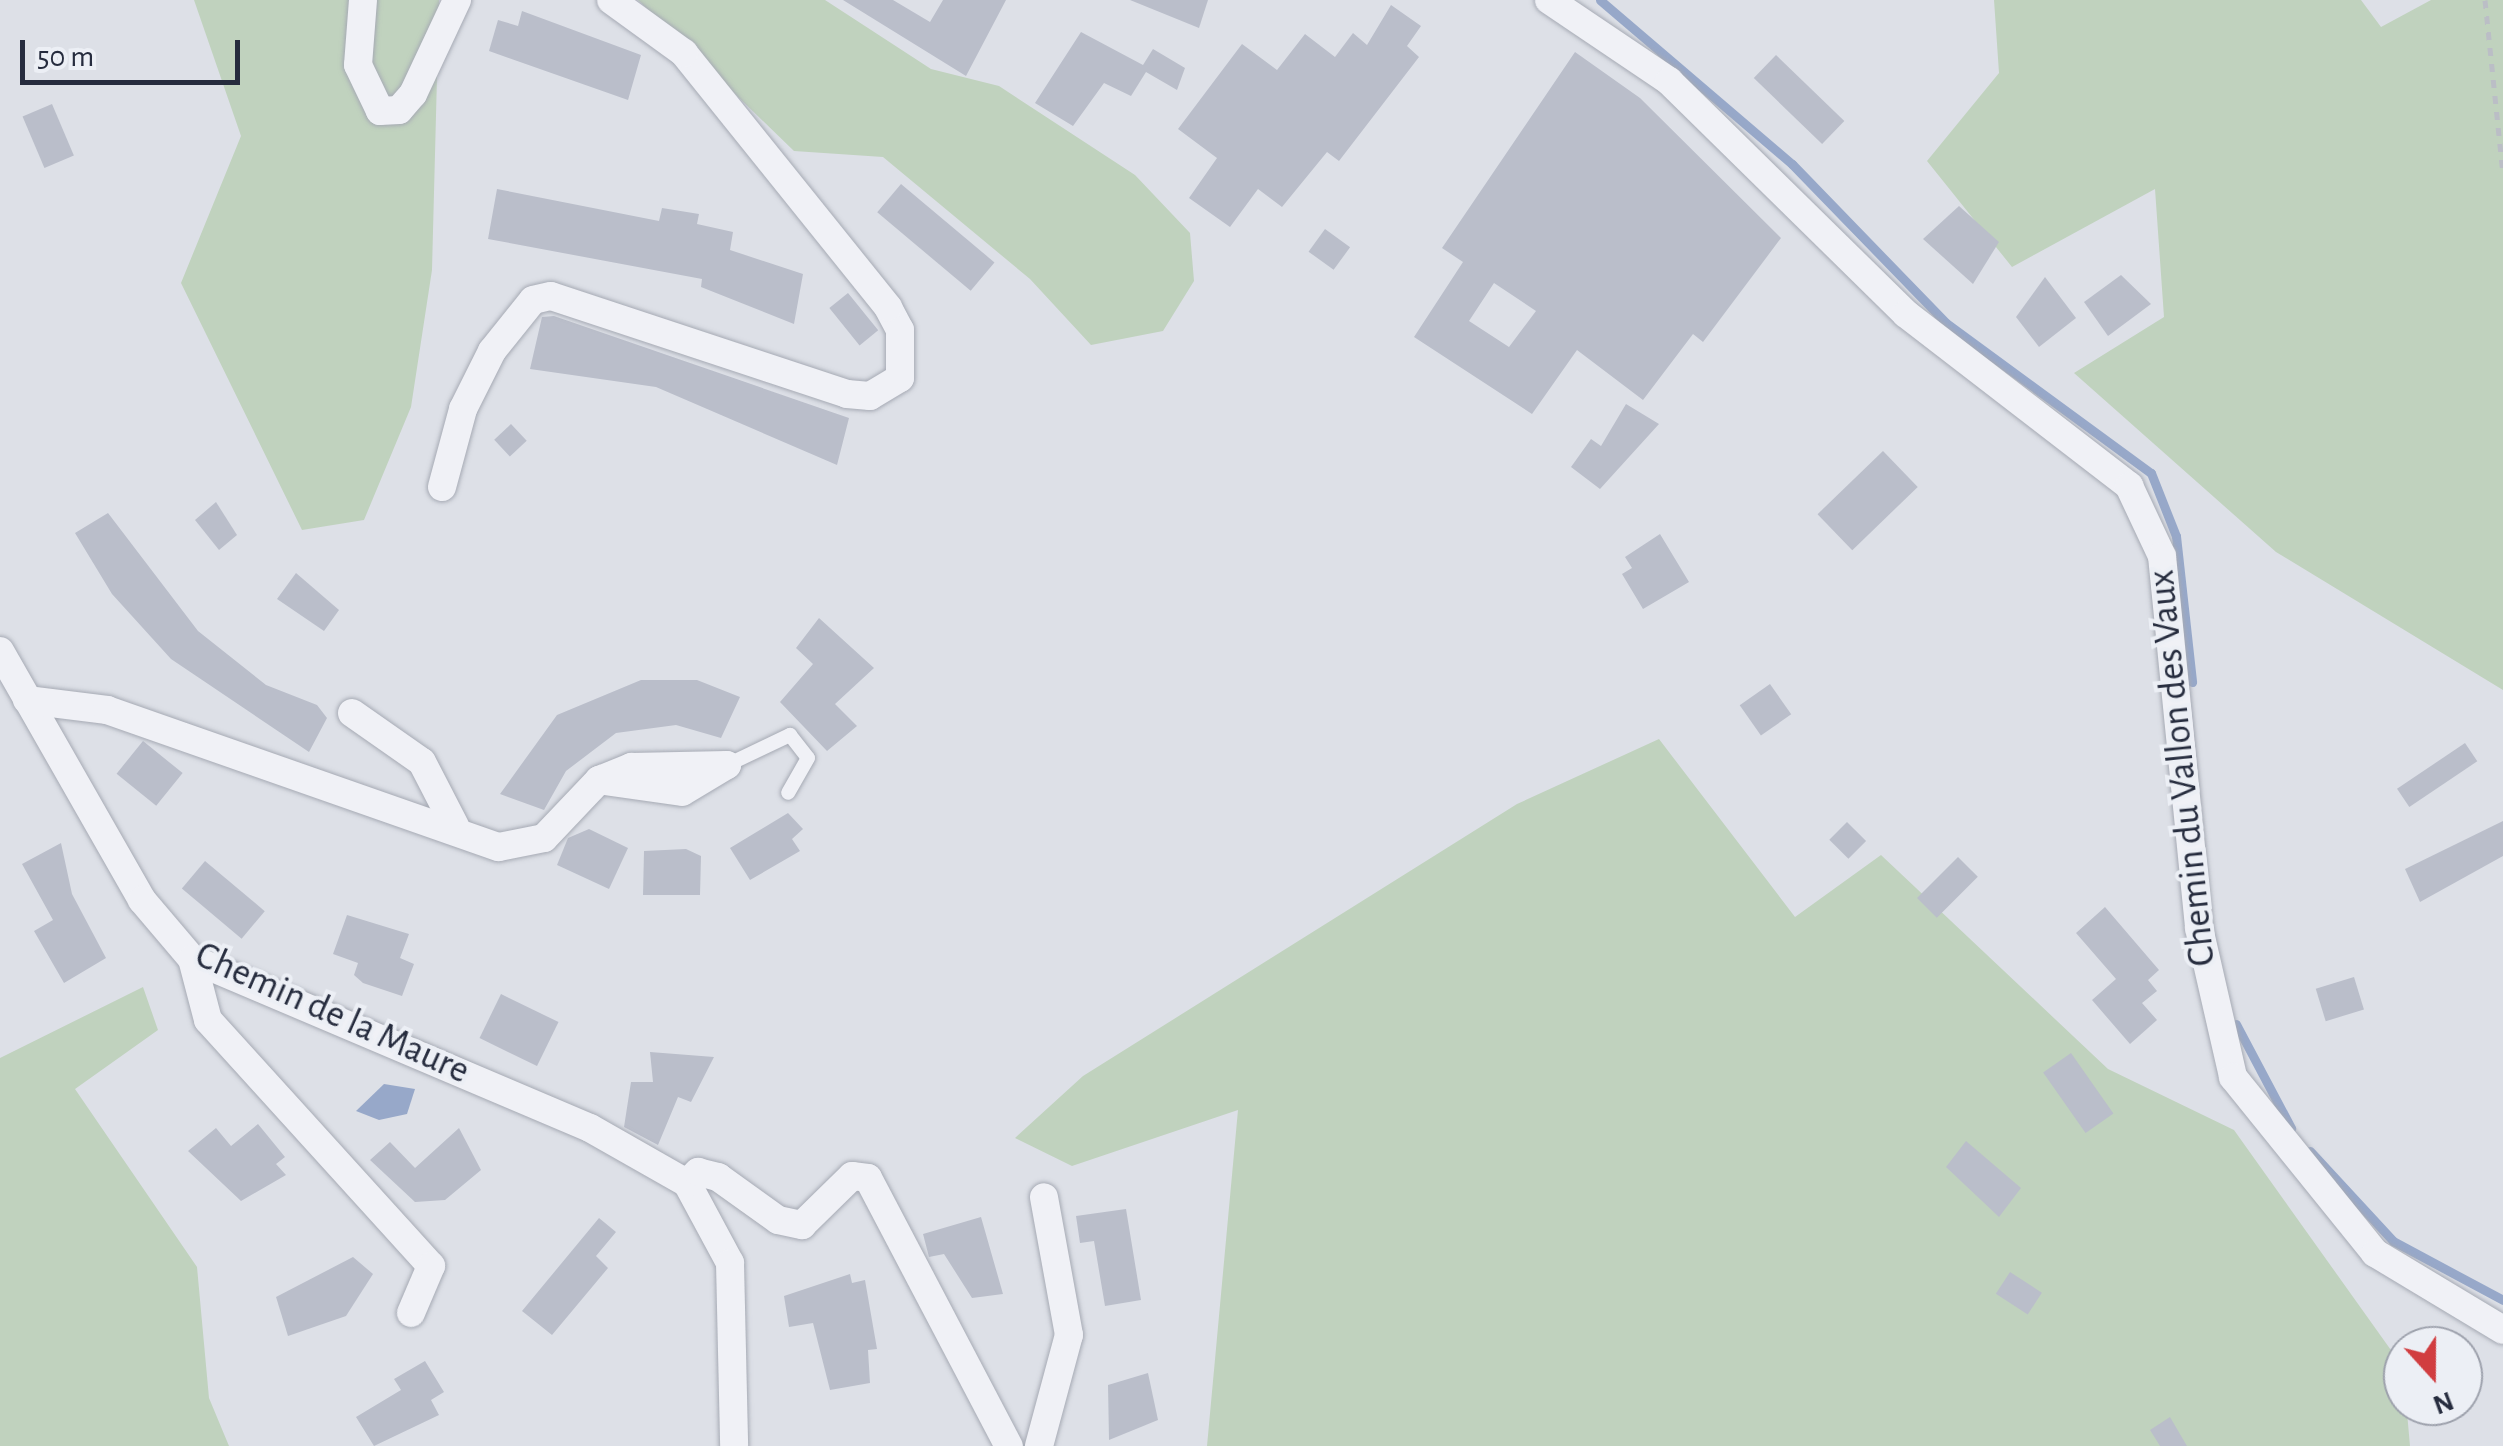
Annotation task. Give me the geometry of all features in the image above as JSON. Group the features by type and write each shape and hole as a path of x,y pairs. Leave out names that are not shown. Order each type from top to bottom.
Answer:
{"street":[{"path":"363,0 358,65 380,111 399,110 413,94 457,0"},
{"path":"442,488 463,409 492,350 533,300 550,296 848,394 870,396 900,378 900,330 888,306 684,53 611,0"},
{"name":"Chemin du Vallon des Vaux","path":"1550,0 1668,81 1892,302 2130,486 2162,556 2198,928 2233,1076 2375,1253 2503,1330"},
{"name":"Chemin de la Maure","path":"0,651 142,900 192,959 590,1128 687,1183 698,1172 718,1177 778,1220 802,1224 852,1176 868,1178 1008,1446"},
{"path":"26,700 108,710 455,826 499,848 525,846 563,823 598,780 664,761 728,765"},
{"path":"352,714 422,762 455,826"},
{"path":"192,959 208,1020 431,1266 411,1313"},
{"path":"687,1183 730,1263 734,1446"},
{"path":"1039,1446 1069,1335 1044,1197"}],"lane":[{"path":"728,765 790,735 808,758 788,793"}],"path":[{"path":"2485,0 2503,175"}],"green space":[{"path":"194,0 439,0 432,270 411,407 364,520 302,530 181,283 241,136"},
{"path":"638,0 825,0 931,69 999,86 1135,175 1190,233 1194,281 1163,331 1091,345 1030,279 883,157 794,151"},
{"path":"1994,0 2361,0 2381,27 2431,0 2503,0 2503,690 2276,552 2074,373 2164,317 2155,189 2012,267 1927,161 1999,73"},
{"path":"1659,739 1795,917 1881,855 2108,1069 2234,1130 2383,1339 2383,1426 2408,1426 2410,1446 1207,1446 1238,1110 1072,1166 1015,1138 1083,1076 1517,804"},
{"path":"143,987 158,1030 75,1089 197,1267 209,1398 229,1446 0,1446 0,1058"}],"water":[{"path":"384,1084 415,1089 407,1114 379,1120 356,1111"}],"building":[{"path":"843,0 893,0 930,22 943,0 1006,0 966,76"},
{"path":"1130,0 1208,0 1199,28"},
{"path":"1391,5 1421,26 1407,46 1419,57 1339,161 1327,152 1282,207 1258,189 1230,227 1189,198 1217,158 1178,129 1242,44 1277,70 1305,34 1335,57 1353,33 1367,45"},
{"path":"522,11 641,55 628,100 489,51 498,20 518,26"},
{"path":"1081,32 1143,65 1153,49 1185,68 1177,90 1146,72 1131,96 1104,83 1073,126 1035,103"},
{"path":"1575,52 1640,98 1781,238 1703,342 1693,334 1643,400 1577,350 1532,414 1414,337 1463,262 1442,248","holes":["1494,283 1536,311 1509,347 1469,321"]},
{"path":"1776,55 1844,121 1822,144 1754,78"},
{"path":"52,104 74,156 44,168 23,117"},
{"path":"901,184 994,262 971,291 877,212"},
{"path":"497,189 659,221 662,208 699,214 697,224 733,232 730,250 803,274 794,324 701,287 702,279 488,239"},
{"path":"1959,206 1999,242 1973,284 1923,239"},
{"path":"1325,229 1350,247 1334,270 1309,252"},
{"path":"2121,275 2151,304 2108,336 2084,302"},
{"path":"2045,277 2076,318 2039,347 2016,317"},
{"path":"848,293 878,330 860,345 829,308"},
{"path":"554,316 849,418 837,465 656,387 530,369 542,317"},
{"path":"1626,404 1659,424 1600,489 1571,467 1591,439 1601,446"},
{"path":"511,424 527,441 510,457 494,440"},
{"path":"1883,451 1918,487 1852,550 1818,514"},
{"path":"216,502 237,535 219,550 195,520"},
{"path":"108,513 198,631 266,685 317,705 327,718 309,752 171,659 112,594 75,533"},
{"path":"1660,534 1689,582 1643,609 1622,574 1632,568 1625,557"},
{"path":"296,573 339,610 324,631 277,599"},
{"path":"819,618 874,668 835,704 857,726 827,751 780,702 813,664 796,648"},
{"path":"641,680 697,680 740,697 721,738 676,725 616,733 566,771 544,810 500,794 557,715"},
{"path":"1770,684 1791,714 1761,736 1740,705"},
{"path":"143,741 183,773 156,806 117,774"},
{"path":"2465,743 2477,761 2409,807 2397,789"},
{"path":"788,813 803,829 792,839 800,851 750,880 730,848"},
{"path":"2503,821 2503,856 2420,902 2405,869"},
{"path":"1847,822 1866,841 1848,859 1829,840"},
{"path":"589,829 628,848 609,889 557,865 568,838"},
{"path":"61,843 72,894 106,958 64,983 34,931 53,920 22,864"},
{"path":"686,849 701,856 700,895 643,895 644,851"},
{"path":"1958,857 1978,877 1937,918 1917,898"},
{"path":"205,861 265,911 242,939 182,889"},
{"path":"2105,907 2159,970 2148,980 2157,991 2142,1003 2157,1020 2130,1044 2092,1000 2116,979 2076,933"},
{"path":"347,915 409,934 400,958 414,964 402,996 363,983 354,975 358,963 333,954"},
{"path":"2354,977 2364,1010 2326,1021 2316,989"},
{"path":"501,994 559,1022 537,1066 480,1038"},
{"path":"650,1052 714,1057 691,1102 678,1097 658,1145 624,1127 631,1082 653,1082"},
{"path":"2071,1053 2113,1114 2086,1133 2043,1073"},
{"path":"258,1124 285,1157 276,1164 286,1175 241,1201 188,1151 216,1128 231,1146"},
{"path":"459,1128 481,1170 445,1200 415,1202 370,1160 390,1142 415,1168"},
{"path":"1966,1141 2021,1188 1999,1217 1946,1167"},
{"path":"1126,1209 1141,1300 1105,1306 1094,1241 1080,1243 1076,1216"},
{"path":"981,1217 1003,1294 972,1298 944,1254 929,1257 923,1234"},
{"path":"599,1218 616,1232 596,1256 608,1268 552,1335 522,1311"},
{"path":"353,1257 373,1274 346,1316 288,1336 276,1297"},
{"path":"2010,1272 2042,1293 2028,1315 1996,1294"},
{"path":"850,1274 852,1283 865,1280 877,1349 868,1350 870,1383 830,1390 813,1323 789,1327 784,1296"},
{"path":"425,1361 444,1392 431,1400 439,1415 374,1446 356,1417 401,1390 394,1379"},
{"path":"1148,1373 1158,1420 1109,1440 1108,1385"},
{"path":"2170,1417 2187,1446 2160,1446 2150,1430"}],"waterway":[{"path":"1600,0 1792,164 1946,323 2151,473 2176,536 2192,682"},
{"path":"2236,1024 2291,1128"},
{"path":"2310,1151 2393,1241 2503,1300"}]}
